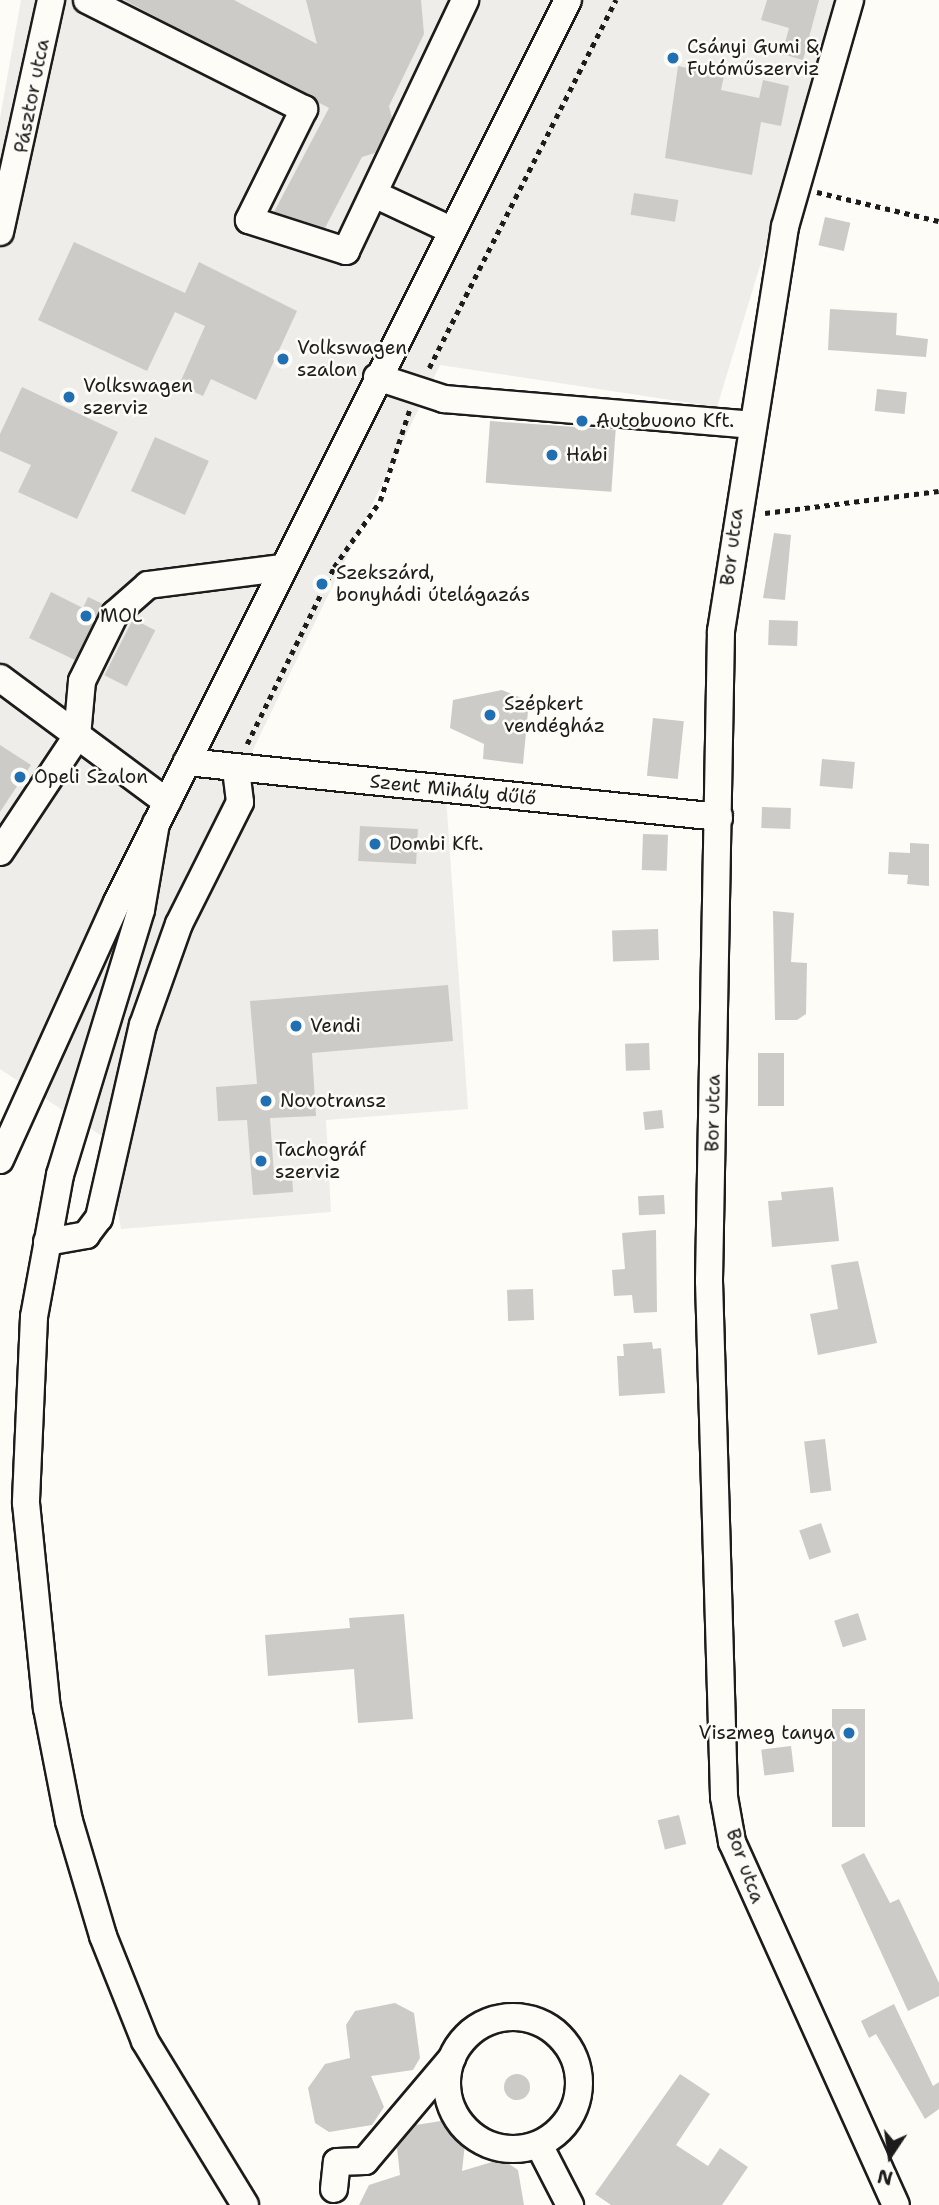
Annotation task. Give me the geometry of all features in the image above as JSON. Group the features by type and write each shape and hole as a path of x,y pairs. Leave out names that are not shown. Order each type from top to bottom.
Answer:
{"street":[{"name":"Pásztor utca","path":"0,232 51,0"},
{"path":"88,0 304,109 248,220 346,251 465,0"},
{"path":"0,1160 161,813 281,568 568,0"},
{"name":"Bor utca","path":"850,0 795,186 736,514 721,631 709,1281 724,1797 750,1885 896,2205"},
{"path":"374,194 451,230"},
{"path":"377,377 444,399 751,425"},
{"path":"0,852 77,736 82,681 115,614 148,585 281,568"},
{"path":"0,678 77,736 161,813"},
{"name":"Szent Mihály dűlő","path":"187,762 719,817"},
{"path":"47,1242 86,1235 99,1218 143,1025 179,924 240,802 236,769"},
{"path":"161,813 141,910 87,1074 47,1242 33,1330 26,1503 45,1695 69,1821 103,1936 145,2041 245,2205"},
{"path":"334,2189 337,2162 365,2161 414,2098 452,2058 466,2036 488,2022 526,2020 561,2036 575,2058 578,2096 561,2131 539,2145 488,2145 466,2131 452,2109 446,2083 452,2058"},
{"path":"414,2098 452,2109"},
{"path":"539,2145 570,2205"}],"path":[{"path":"427,373 616,0"},
{"path":"795,186 939,221"},
{"path":"236,769 334,567 380,501 413,403"},
{"path":"736,514 939,491"}],"shaded area":[{"path":"21,0 841,0 717,407 440,365 247,762 445,783 468,1109 326,1120 331,1212 121,1229 105,1138 0,1069 0,118"}],"building":[{"path":"124,0 234,0 317,44 306,0 421,0 424,34 389,106 392,118 375,153 362,157 325,228 274,212 329,108"},
{"path":"767,0 819,0 803,60 782,54 789,28 761,20"},
{"path":"678,66 724,76 721,90 759,98 763,80 789,86 781,126 761,122 752,175 665,158"},
{"path":"634,193 678,200 675,222 631,215"},
{"path":"825,217 850,223 844,251 818,245"},
{"path":"74,242 185,293 199,262 297,311 256,400 211,379 203,396 179,385 205,326 175,312 147,371 38,320"},
{"path":"830,309 897,313 896,335 928,339 926,357 828,350"},
{"path":"22,387 118,432 77,519 18,492 31,465 0,451 0,434"},
{"path":"877,389 907,392 905,414 875,411"},
{"name":"Habi","path":"490,421 616,430 611,492 486,483"},
{"path":"155,437 209,461 185,515 131,491"},
{"path":"774,533 791,535 785,600 763,598"},
{"path":"51,592 83,608 88,597 103,604 75,660 29,638"},
{"path":"133,619 155,630 127,686 104,675"},
{"path":"769,620 798,621 797,646 768,645"},
{"name":"Szépkert vendégház","path":"502,690 529,701 523,764 483,759 484,744 450,728 453,700"},
{"path":"653,718 684,721 678,779 647,776"},
{"path":"0,745 31,765 0,812"},
{"path":"822,759 855,762 853,789 820,786"},
{"path":"762,807 791,808 790,829 761,828"},
{"path":"360,826 418,829 416,864 358,861"},
{"path":"643,834 668,835 667,871 642,870"},
{"path":"910,843 929,844 929,886 907,884 908,875 888,874 889,852 910,853"},
{"path":"773,911 794,913 791,962 807,963 806,1014 797,1020 775,1020"},
{"path":"658,929 659,960 613,962 612,931"},
{"path":"448,985 453,1041 312,1053 316,1116 270,1118 274,1174 292,1174 293,1192 253,1195 247,1120 218,1121 216,1087 257,1084 250,1001"},
{"path":"649,1043 650,1070 626,1071 625,1044"},
{"path":"758,1053 784,1053 784,1106 758,1106"},
{"path":"662,1110 664,1128 645,1130 643,1112"},
{"path":"833,1187 839,1241 772,1247 768,1201 782,1200 781,1192"},
{"path":"664,1195 665,1214 639,1215 638,1196"},
{"path":"656,1230 657,1312 634,1313 632,1295 614,1296 612,1270 625,1269 622,1233"},
{"path":"858,1261 877,1343 818,1355 810,1314 838,1309 831,1265"},
{"path":"533,1289 534,1320 508,1321 507,1290"},
{"path":"652,1342 653,1349 661,1348 665,1393 619,1396 617,1356 624,1356 623,1344"},
{"path":"825,1439 831,1491 810,1493 804,1442"},
{"path":"821,1523 831,1552 809,1560 799,1530"},
{"path":"858,1613 867,1640 843,1647 834,1621"},
{"path":"404,1614 413,1719 358,1723 354,1669 268,1676 265,1635 350,1628 349,1618"},
{"path":"832,1709 865,1709 865,1827 832,1827"},
{"path":"791,1746 794,1772 764,1775 761,1750"},
{"path":"679,1815 686,1844 665,1849 658,1820"},
{"path":"864,1853 890,1903 899,1899 939,1983 939,1996 908,2011 841,1865"},
{"path":"395,2003 414,2013 420,2058 413,2070 371,2076 384,2107 372,2125 329,2132 315,2123 308,2088 325,2064 350,2058 346,2025 355,2011"},
{"path":"894,2004 933,2086 939,2082 939,2109 925,2119 876,2034 869,2038 861,2021"},
{"path":"517,2074 526,2078 530,2087 526,2096 517,2100 508,2096 504,2087 508,2078"},
{"path":"680,2074 710,2094 676,2145 708,2166 720,2148 748,2167 722,2205 611,2205 595,2194"},
{"path":"447,2120 466,2134 462,2171 502,2159 518,2170 524,2205 359,2205 369,2185 400,2175 397,2148 416,2125"}],"place":[{"name":"Csányi Gumi & Futóműszerviz","path":"673,58"},
{"name":"Volkswagen szalon","path":"283,359"},
{"name":"Volkswagen szerviz","path":"69,397"},
{"name":"Autobuono Kft.","path":"582,421"},
{"name":"Habi","path":"552,455"},
{"name":"Szekszárd, bonyhádi útelágazás","path":"322,584"},
{"name":"MOL","path":"86,616"},
{"name":"Szépkert vendégház","path":"490,715"},
{"name":"Opeli Szalon","path":"20,777"},
{"name":"Dombi Kft.","path":"375,844"},
{"name":"Vendi","path":"296,1026"},
{"name":"Novotransz","path":"266,1101"},
{"name":"Tachográf szerviz","path":"261,1161"},
{"name":"Viszmeg tanya","path":"849,1733"}]}
